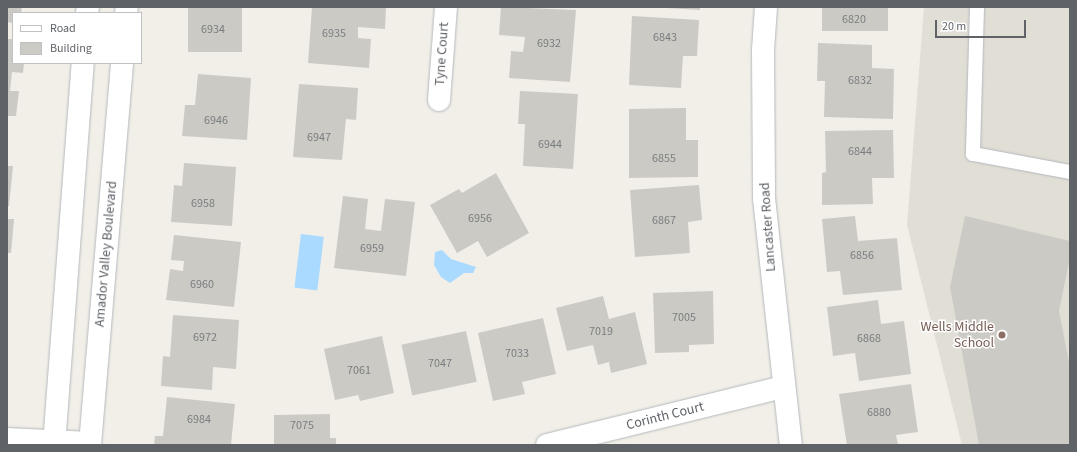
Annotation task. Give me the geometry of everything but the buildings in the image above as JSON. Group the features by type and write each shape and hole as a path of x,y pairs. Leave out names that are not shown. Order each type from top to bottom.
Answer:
{"street":[{"name":"Tyne Court","path":"439,100 446,7"},
{"name":"Lancaster Road","path":"766,7 762,50 764,198 783,387 791,445"},
{"path":"54,443 83,64"},
{"name":"Amador Valley Boulevard","path":"90,444 122,64"},
{"name":"Corinth Court","path":"547,445 783,387"},
{"path":"7,438 54,443 90,444"}],"lane":[{"path":"977,7 973,154 1070,172"}],"shaded area":[{"name":"Wells Middle School","path":"924,7 1070,7 1070,445 962,445 907,225"}],"water":[{"path":"301,234 324,237 317,290 294,288"},
{"path":"442,250 451,259 476,267 473,273 464,273 450,283 441,277 434,265 435,252"}],"place":[{"name":"Wells Middle School","path":"1002,335"}]}
